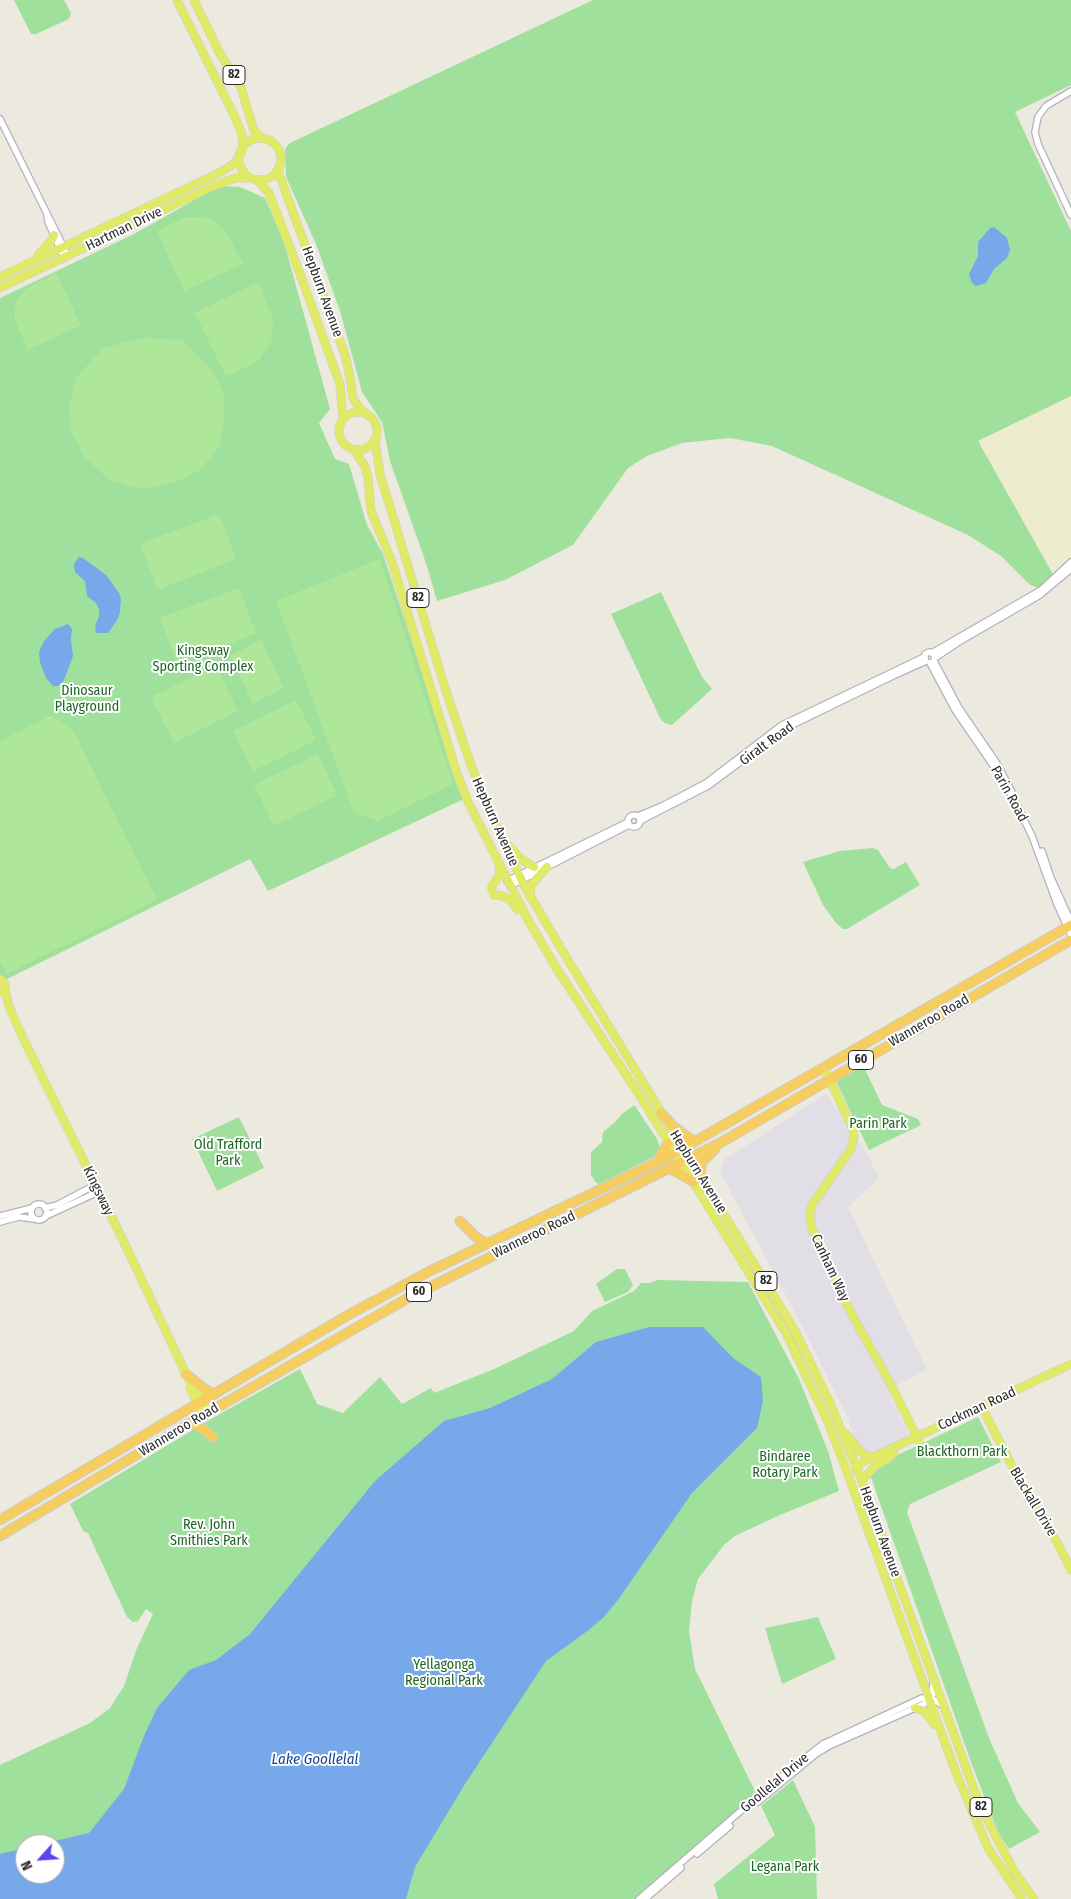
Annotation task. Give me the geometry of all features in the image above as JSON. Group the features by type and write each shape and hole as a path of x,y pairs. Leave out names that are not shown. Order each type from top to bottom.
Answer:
{"highway":[{"name":"Wanneroo Road","path":"0,1520 398,1288 656,1164 1070,927"},
{"name":"Wanneroo Road","path":"0,1536 190,1423 408,1298 720,1143 1071,940"},
{"path":"661,1112 673,1126 696,1142"},
{"path":"656,1164 668,1143"},
{"path":"700,1174 702,1162 720,1143"},
{"path":"669,1170 676,1171 694,1182"},
{"path":"591,1195 602,1195 616,1189 619,1190 619,1194"},
{"path":"460,1221 477,1238 488,1244"},
{"path":"408,1298 422,1286 465,1262 474,1250 477,1253 483,1254 535,1228 545,1229"},
{"path":"260,1367 267,1374 273,1375"},
{"path":"186,1374 206,1390 215,1394"},
{"path":"190,1423 199,1426 213,1437"}],"main road":[{"name":"82","path":"177,0 242,134 240,165 244,172 254,179"},
{"name":"82","path":"194,0 219,52 241,87 253,128 257,134 277,147 281,156 281,164 278,171"},
{"path":"242,151 252,140 265,139"},
{"name":"Hartman Drive","path":"0,277 222,172 235,164 242,151"},
{"path":"254,179 268,179 278,171"},
{"name":"Hepburn Avenue","path":"278,171 345,355 353,399 364,413"},
{"name":"Hartman Drive","path":"0,288 211,187 235,178 254,179"},
{"name":"Hepburn Avenue","path":"254,179 269,193 299,270 340,384 343,419"},
{"path":"31,261 45,248 54,235"},
{"path":"343,419 354,412 364,413"},
{"name":"82","path":"364,413 372,417 376,422 377,436 375,441"},
{"name":"82","path":"343,419 339,429 339,437 347,448 355,451"},
{"path":"355,451 362,451 370,447 375,441"},
{"name":"Hepburn Avenue","path":"375,441 380,474 459,732 482,796 530,896 661,1112 694,1182 786,1333 828,1422 854,1488 943,1740 988,1848 1022,1899"},
{"name":"Hepburn Avenue","path":"355,451 368,477 371,511 392,562 457,774 468,802 508,884 527,918 668,1143 679,1151"},
{"path":"501,838 522,860 534,867"},
{"path":"498,863 500,874 492,886 493,893 505,897 527,918"},
{"path":"530,896 531,885 547,867"},
{"name":"Kingsway","path":"0,979 4,983 2,992 9,1007 123,1240 186,1374 186,1380 206,1414"},
{"name":"Canham Way","path":"821,1069 853,1129 854,1137 851,1149 812,1205 810,1213 811,1227 851,1313 889,1381 916,1440"},
{"name":"Hepburn Avenue","path":"685,1161 700,1174 794,1329 842,1430 862,1480 980,1806 1014,1871 1034,1899"},
{"name":"Cockman Road","path":"985,1408 1071,1364"},
{"name":"Cockman Road","path":"857,1468 861,1463 1071,1369"},
{"name":"Blackall Drive","path":"985,1408 1071,1561"},
{"name":"Blackall Drive","path":"985,1408 1017,1476 1058,1544 1071,1570"},
{"path":"842,1430 866,1456 874,1457"},
{"name":"Cockman Road","path":"857,1468 863,1468 916,1440"},
{"path":"862,1480 876,1464 889,1458 894,1453"},
{"path":"843,1461 857,1468 854,1476 854,1488"},
{"path":"915,1708 924,1711 929,1716 943,1740"}],"street":[{"path":"1071,93 1049,107 1040,120 1038,129 1041,145 1071,208"},
{"path":"1071,93 1046,106 1038,117 1035,132 1038,144 1071,215"},
{"path":"0,118 52,221 66,257"},
{"path":"47,214 48,222 62,247"},
{"name":"Giralt Road","path":"930,659 1041,590 1071,562"},
{"name":"Giralt Road","path":"639,819 706,783 782,725 930,659 1040,595 1071,569"},
{"name":"Parin Road","path":"930,659 955,710 992,764 1018,808 1035,843 1054,898 1070,927"},
{"path":"508,884 534,867 629,823 637,826 639,819 630,816 629,823"},
{"path":"520,877 547,867 629,823"},
{"path":"0,1216 32,1208 39,1204 45,1208 57,1205 97,1188"},
{"path":"0,1222 19,1217 40,1220 97,1188"},
{"path":"32,1208 31,1214 34,1219"},
{"path":"45,1208 46,1216"},
{"path":"933,1679 934,1690 929,1698 944,1707"},
{"name":"Goollelal Drive","path":"639,1899 765,1790 816,1749 922,1698 929,1698"},
{"name":"Goollelal Drive","path":"645,1899 816,1754 859,1732 924,1704 929,1698"}],"shaded area":[{"path":"1071,396 1071,556 1054,576 978,441"},
{"path":"826,1094 866,1152 879,1178 848,1207 927,1370 887,1390 910,1436 862,1459 847,1416 792,1307 720,1172 725,1159"}],"green space":[{"path":"14,0 64,0 71,13 70,17 36,34 31,34"},
{"path":"593,0 1071,0 1071,85 1015,112 1071,231 1071,396 978,441 1054,576 1038,588 1029,584 1001,556 968,535 772,446 730,438 682,443 647,456 628,468 573,545 505,580 437,601 427,566 390,461 382,422 362,392 340,311 316,244 286,177 285,149 290,143"},
{"name":"Kingsway Sporting Complex","path":"219,186 240,187 265,198 284,242 330,409 319,423 335,459 349,464 367,525 383,554 464,799 268,891 250,859 5,980 0,975 0,298 134,234"},
{"path":"185,217 203,217 214,221 227,233 243,264 184,291 157,231"},
{"path":"56,273 81,325 28,350 15,320 17,300 26,289"},
{"path":"258,282 273,319 272,340 259,360 254,364 226,376 195,313"},
{"path":"144,338 181,340 212,370 224,393 224,422 219,447 200,470 178,481 147,488 130,487 108,479 84,456 71,430 69,407 76,378 103,348"},
{"path":"219,514 236,559 158,590 140,544"},
{"path":"380,559 453,784 378,821 354,812 276,601"},
{"path":"239,588 256,633 178,664 160,618"},
{"path":"661,592 702,677 712,689 672,725 661,720 611,614"},
{"path":"261,640 284,688 253,703 230,656"},
{"path":"216,666 238,711 174,743 151,697"},
{"path":"296,700 316,740 253,771 233,731"},
{"path":"50,716 72,728 157,900 6,974 0,961 0,741"},
{"path":"318,754 337,795 274,826 254,785"},
{"path":"873,848 878,850 890,868 894,869 906,862 920,885 847,929 843,929 836,923 823,905 803,862 840,851"},
{"name":"Parin Park","path":"863,1065 882,1105 918,1119 921,1125 869,1150 836,1081"},
{"path":"635,1106 657,1139 660,1148 652,1158 599,1184 596,1183 591,1175 591,1152 602,1142 603,1132"},
{"name":"Old Trafford Park","path":"239,1117 264,1168 217,1191 192,1139"},
{"path":"617,1269 625,1269 633,1285 628,1292 605,1302 596,1284"},
{"name":"Yellagonga Regional Park","path":"657,1280 748,1282 799,1379 828,1451 839,1491 735,1536 724,1545 698,1579 692,1601 689,1631 695,1669 756,1793 756,1797 637,1899 0,1899 0,1765 90,1723 110,1708 124,1686 137,1648 153,1614 146,1609 138,1621 133,1622 127,1617 88,1533 83,1531 70,1504 211,1419 300,1369 317,1404 343,1413 380,1377 402,1404 431,1388 434,1393 494,1369 574,1331 592,1311 634,1291 641,1283 650,1283"},
{"name":"Blackthorn Park","path":"978,1417 1001,1462 910,1504 907,1512 989,1738 1018,1803 1040,1832 1009,1849 998,1832 972,1765 868,1469"},
{"path":"818,1617 836,1659 782,1684 765,1628"},
{"name":"Legana Park","path":"793,1780 815,1827 817,1899 718,1899 714,1884 775,1835 761,1806"}],"water":[{"path":"994,227 1007,238 1010,250 1007,258 994,269 986,283 976,286 972,283 969,274 978,256 978,242 990,228"},
{"path":"79,557 106,575 119,593 121,599 120,612 108,633 96,633 95,626 99,616 99,609 96,603 87,596 85,581 75,572 74,564"},
{"path":"68,624 72,629 73,656 64,680 58,686 53,686 46,678 40,662 39,652 44,641 55,629"},
{"name":"Lake Goollelal","path":"649,1327 703,1327 733,1358 761,1377 763,1401 757,1428 692,1493 618,1600 603,1618 546,1661 465,1784 415,1867 406,1899 0,1899 0,1854 15,1850 15,1884 65,1884 65,1838 89,1833 124,1789 157,1708 189,1670 216,1660 250,1634 375,1481 444,1421 490,1408 552,1379 596,1342"}],"park label":[{"name":"Dinosaur Playground","path":"87,700"},
{"name":"Bindaree Rotary Park","path":"785,1465"},
{"name":"Rev. John Smithies Park","path":"209,1534"}]}
